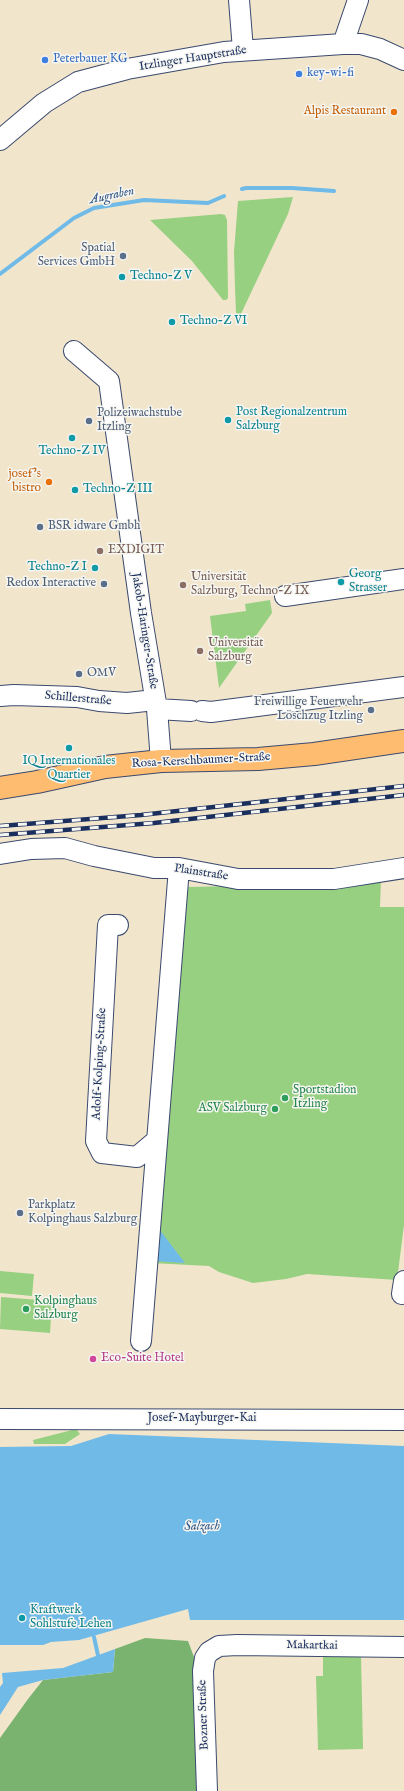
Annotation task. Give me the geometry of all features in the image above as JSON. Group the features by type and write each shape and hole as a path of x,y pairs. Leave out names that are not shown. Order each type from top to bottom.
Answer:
{"main road":[{"name":"Rosa-Kerschbaumer-Straße","path":"0,788 37,782 105,767 161,760 258,759 314,754 404,741"}],"street":[{"path":"239,0 243,50"},
{"path":"343,44 358,0"},
{"name":"Itzlinger Hauptstraße","path":"0,140 44,103 78,82 128,69 224,52 343,44 361,44 380,49 404,60"},
{"name":"Jakob-Haringer-Straße","path":"74,351 109,381 141,613 156,704 161,760"},
{"path":"285,596 404,580"},
{"name":"Schillerstraße","path":"0,696 77,697 126,704 156,704 211,712 404,687"},
{"name":"Plainstraße","path":"0,854 31,849 65,848 94,856 154,868 179,868 245,879 334,879 404,868"},
{"path":"141,1340 179,868"},
{"name":"Adolf-Kolping-Straße","path":"118,925 108,925 96,1141 102,1153 136,1157 156,1141"},
{"name":"Josef-Mayburger-Kai","path":"0,1419 404,1420"},
{"name":"Makartkai","path":"219,1646 404,1647"},
{"name":"Bozner Straße","path":"207,1791 203,1671 205,1658 209,1652 219,1646"}],"green space":[{"path":"293,197 288,214 240,316 236,313 234,252 238,201"},
{"path":"221,214 225,215 227,220 228,298 226,300 223,300 192,261 150,220"},
{"path":"270,600 272,613 219,688 210,616 246,611 245,604"},
{"name":"Sportstadion Itzling","path":"381,880 380,907 404,907 404,1225 397,1280 307,1274 286,1279 253,1283 219,1272 209,1266 151,1263 186,887 287,885"},
{"name":"Kolpinghaus Salzburg","path":"0,1271 34,1274 32,1296 0,1293"},
{"name":"Kolpinghaus Salzburg","path":"1,1297 52,1301 50,1333 0,1329"},
{"path":"76,1429 80,1434 65,1444 34,1444 33,1440"},
{"path":"145,1638 188,1641 194,1657 202,1791 0,1791 0,1738 43,1680 113,1672 115,1649"},
{"path":"323,1655 361,1655 363,1749 318,1750 316,1676 323,1676"}],"water":[{"path":"156,1225 185,1263 153,1261"},
{"name":"Salzach","path":"109,1434 404,1446 404,1620 190,1620 188,1609 79,1640 51,1642 43,1645 0,1645 0,1447 71,1446"},
{"path":"115,1649 113,1672 43,1680 18,1687 0,1715 0,1687 3,1683 2,1673 63,1668"}],"waterway":[{"path":"242,189 292,188 334,191"},
{"name":"Augraben","path":"0,274 74,218 94,208 144,200 208,203 224,196"},
{"path":"94,1637 99,1660"}],"railway":[{"path":"0,826 141,815 404,786"},
{"path":"0,835 154,823 404,795"}],"place":[{"name":"Peterbauer KG","path":"45,60"},
{"name":"key-wi-fi","path":"299,74"},
{"name":"Alpis Restaurant","path":"394,112"},
{"name":"Spatial Services GmbH","path":"123,256"},
{"name":"Techno-Z V","path":"122,277"},
{"name":"Techno-Z VI","path":"172,322"},
{"name":"Post Regionalzentrum Salzburg","path":"228,420"},
{"name":"Polizeiwachstube Itzling","path":"89,421"},
{"name":"Techno-Z IV","path":"72,438"},
{"name":"josef's bistro","path":"49,482"},
{"name":"Techno-Z III","path":"75,490"},
{"name":"BSR idware Gmbh","path":"40,527"},
{"name":"EXDIGIT","path":"100,551"},
{"name":"Techno-Z I","path":"95,568"},
{"name":"Georg Strasser","path":"341,582"},
{"name":"Redox Interactive","path":"104,584"},
{"name":"Universität Salzburg, Techno-Z IX","path":"183,585"},
{"name":"Universität Salzburg","path":"200,651"},
{"name":"OMV","path":"79,674"},
{"name":"Freiwillige Feuerwehr Löschzug Itzling","path":"371,710"},
{"name":"IQ Internationales Quartier","path":"69,748"},
{"name":"Sportstadion Itzling","path":"285,1098"},
{"name":"ASV Salzburg","path":"275,1109"},
{"name":"Parkplatz Kolpinghaus Salzburg","path":"20,1213"},
{"name":"Kolpinghaus Salzburg","path":"26,1309"},
{"name":"Eco-Suite Hotel","path":"93,1359"},
{"name":"Kraftwerk Sohlstufe Lehen","path":"22,1618"}]}
